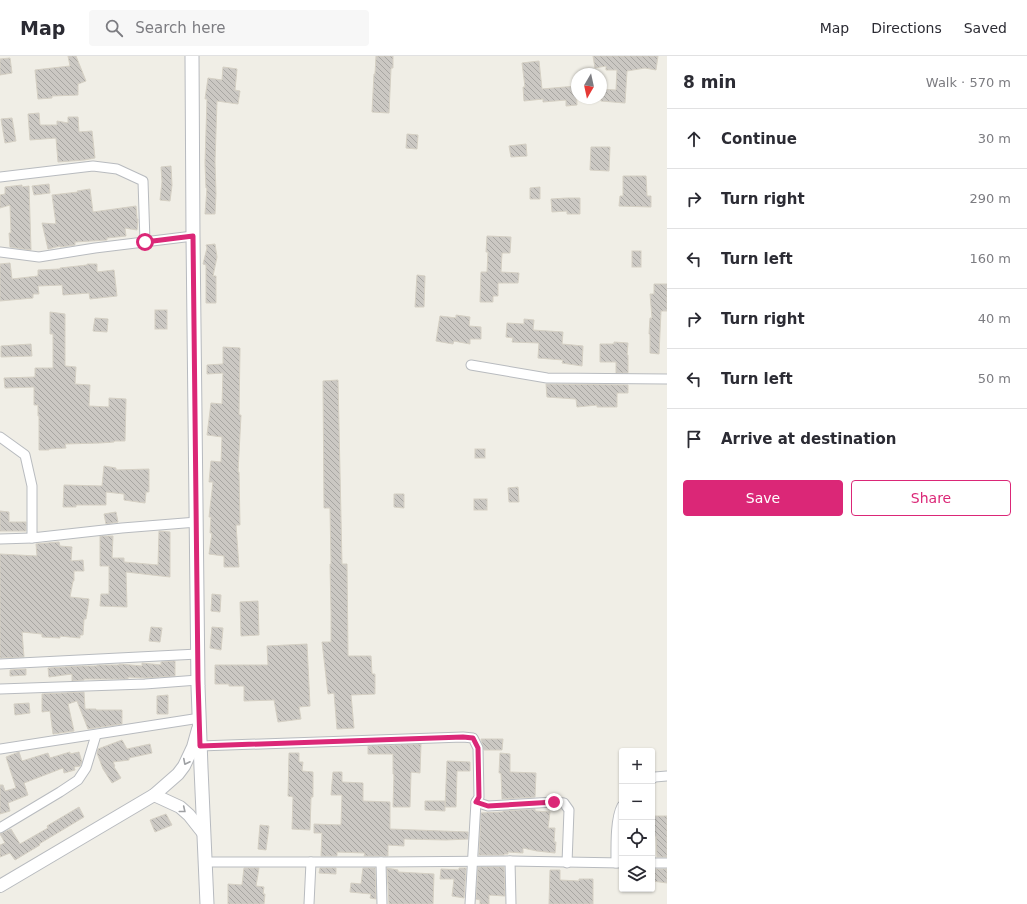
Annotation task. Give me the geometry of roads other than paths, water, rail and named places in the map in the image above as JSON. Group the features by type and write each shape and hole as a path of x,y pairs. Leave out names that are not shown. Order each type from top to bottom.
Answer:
{"main road":[{"path":"192,56 198,680 207,904"}],"street":[{"path":"0,177 93,166 117,169 143,180 145,242"},
{"path":"0,252 39,257 193,236"},
{"path":"471,365 547,378 667,379"},
{"path":"0,437 25,455 32,486 32,538"},
{"path":"0,539 32,538 122,528 197,522"},
{"path":"0,664 198,654"},
{"path":"0,689 144,684 198,680"},
{"path":"0,749 200,722 193,747 184,766 178,774 154,795 0,886"},
{"path":"0,828 78,780 86,768 96,735"},
{"path":"200,746 455,737 473,738 478,748 479,797 476,802 470,904"},
{"path":"655,777 667,776"},
{"path":"154,795 180,807 190,815 204,834"},
{"path":"476,802 488,806 554,802 564,803 569,810 567,863"},
{"path":"205,862 510,861 619,863 617,823 619,816"},
{"path":"510,861 511,904"},
{"path":"309,904 311,862"},
{"path":"381,862 382,904"},
{"path":"655,863 667,863"}]}
